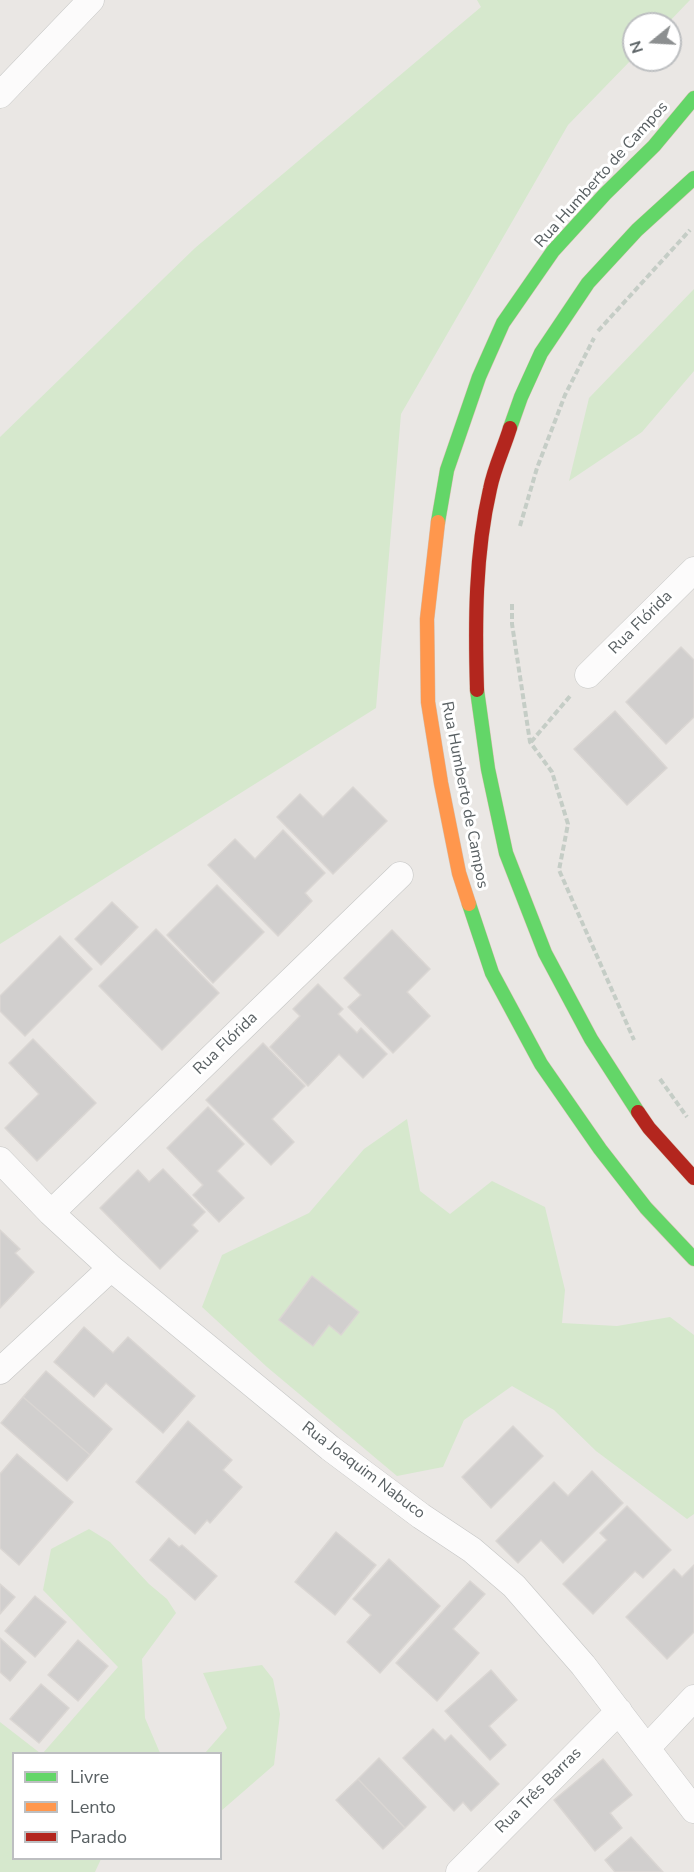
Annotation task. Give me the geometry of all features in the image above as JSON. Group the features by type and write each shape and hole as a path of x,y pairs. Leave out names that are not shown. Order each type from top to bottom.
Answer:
{"main road":[{"name":"Rua Humberto de Campos","path":"694,98 654,146 553,250 502,323 479,377 447,470 436,537 427,619 428,702 441,783 459,873 492,973 541,1064 580,1121 646,1208 694,1259"},
{"name":"Rua Humberto de Campos","path":"694,178 637,230 588,283 541,353 521,397 490,488 480,558 475,628 478,702 500,827 506,854 545,953 591,1039 649,1128 694,1178"}],"street":[{"path":"0,96 91,0"},
{"name":"Rua Flórida","path":"588,675 694,570"},
{"name":"Rua Flórida","path":"51,1213 400,875"},
{"name":"Rua Joaquim Nabuco","path":"0,1160 51,1213 111,1268 330,1448 421,1516 472,1550 513,1586 583,1665 694,1810"},
{"path":"0,1371 111,1268"},
{"path":"647,1748 694,1698"},
{"name":"Rua Três Barras","path":"459,1872 619,1711"}],"path":[{"path":"530,742 588,675"}],"green space":[{"path":"477,0 690,0 678,12 622,12 622,69 568,125 401,414 376,708 0,944 0,437 195,248 481,7"},
{"path":"694,289 694,371 642,432 569,481 589,398"},
{"path":"407,1119 420,1191 450,1214 492,1181 545,1207 565,1290 562,1323 617,1326 670,1317 694,1335 694,1514 687,1519 596,1451 554,1410 512,1386 464,1420 443,1467 397,1476 267,1367 202,1307 222,1255 309,1213 364,1149"},
{"path":"89,1529 110,1542 149,1584 167,1599 176,1613 142,1659 145,1718 160,1752 44,1752 118,1667 43,1590 51,1549"},
{"path":"262,1665 273,1679 280,1714 274,1765 222,1810 222,1752 206,1752 227,1728 203,1673"},
{"path":"0,1722 39,1752 12,1752 12,1860 101,1860 95,1872 0,1872"}],"building":[{"path":"681,647 694,660 694,717 666,744 626,702"},
{"path":"615,711 667,768 627,805 574,749"},
{"path":"353,787 387,821 333,874 277,817 300,794 323,817"},
{"path":"283,830 325,873 305,893 312,901 278,936 208,865 235,839 255,859"},
{"path":"217,885 264,932 213,983 167,935"},
{"path":"112,902 138,927 101,965 75,939"},
{"path":"156,929 219,993 162,1050 99,986"},
{"path":"392,930 430,969 407,992 430,1016 393,1053 348,1007 361,995 344,978"},
{"path":"60,936 92,969 25,1036 0,1011 0,996"},
{"path":"318,984 343,1009 338,1014 357,1033 361,1028 387,1054 363,1078 339,1054 308,1086 270,1047 300,1016 293,1009"},
{"path":"33,1039 96,1103 37,1161 5,1128 39,1094 9,1063"},
{"path":"263,1043 305,1086 272,1119 294,1142 271,1165 206,1100"},
{"path":"208,1107 244,1144 217,1171 244,1198 219,1222 193,1195 203,1185 167,1148"},
{"path":"163,1169 205,1212 192,1225 198,1231 160,1269 100,1208 138,1170 149,1182"},
{"path":"0,1230 20,1249 15,1253 34,1272 0,1308"},
{"path":"312,1276 359,1312 341,1335 329,1325 313,1346 279,1320"},
{"path":"84,1327 113,1353 128,1337 195,1396 163,1433 106,1383 94,1397 54,1362"},
{"path":"46,1371 112,1429 90,1455 23,1397"},
{"path":"23,1397 90,1455 67,1481 1,1423"},
{"path":"188,1421 232,1460 223,1470 242,1487 210,1523 207,1520 195,1534 136,1482"},
{"path":"513,1426 543,1456 491,1508 462,1477"},
{"path":"17,1454 73,1502 19,1565 0,1548 0,1474"},
{"path":"592,1471 623,1503 563,1563 541,1540 518,1563 496,1541 554,1482 568,1496"},
{"path":"627,1506 671,1550 643,1578 635,1571 593,1614 563,1584 607,1540 600,1533"},
{"path":"336,1532 376,1565 335,1615 295,1582"},
{"path":"169,1538 179,1547 182,1545 217,1576 195,1600 150,1560"},
{"path":"389,1559 440,1606 380,1673 347,1642 371,1615 353,1599"},
{"path":"694,1565 694,1632 667,1659 626,1617 674,1569 682,1577"},
{"path":"470,1581 485,1594 453,1629 479,1653 437,1701 396,1663"},
{"path":"0,1584 15,1597 0,1614"},
{"path":"35,1596 66,1622 35,1657 5,1631"},
{"path":"0,1638 26,1662 10,1681 0,1672"},
{"path":"78,1640 108,1666 78,1701 48,1675"},
{"path":"491,1670 517,1700 489,1726 506,1745 490,1760 445,1711"},
{"path":"41,1684 69,1708 39,1743 10,1719"},
{"path":"433,1729 445,1741 451,1735 499,1784 471,1811 463,1802 454,1811 403,1758"},
{"path":"379,1758 426,1807 405,1828 358,1779"},
{"path":"603,1759 632,1795 610,1813 622,1828 595,1851 554,1800"},
{"path":"358,1779 405,1828 383,1849 336,1800"},
{"path":"631,1837 663,1872 615,1872 605,1860"}],"traffic: fast":[{"path":"438,522 447,470 479,377 503,323 553,251 605,194 654,146 694,98"},
{"path":"510,428 541,353 588,283 637,230 694,178"},
{"path":"477,690 488,769 506,853 545,953 591,1039 638,1112"},
{"path":"469,904 492,973 541,1064 600,1149 646,1208 694,1259"}],"traffic: slow":[{"path":"438,522 427,619 428,702 459,873 469,904"}],"traffic: jam":[{"path":"477,690 476,614 481,538 492,481 510,428"},
{"path":"638,1112 649,1128 694,1178"}]}
